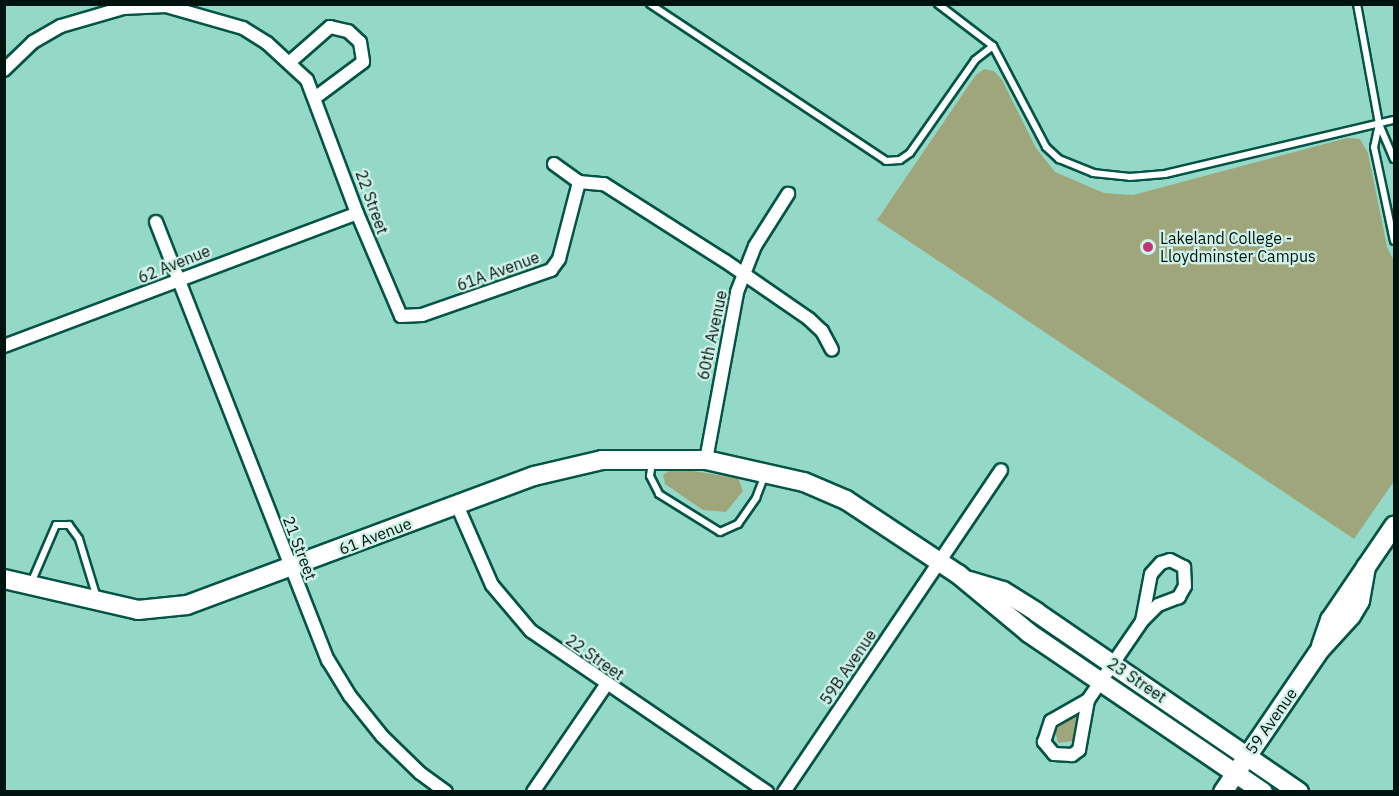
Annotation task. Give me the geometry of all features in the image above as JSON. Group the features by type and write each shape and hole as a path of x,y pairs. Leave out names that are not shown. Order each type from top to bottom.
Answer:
{"street":[{"name":"22 Street","path":"4,70 33,42 61,26 92,15 143,6 166,6 220,19 251,33 290,62 307,80 316,97 357,213 401,316"},
{"path":"290,62 330,27 348,31 360,42 363,62 316,97"},
{"path":"554,164 579,182 604,184 743,274 822,331 832,350"},
{"name":"61A Avenue","path":"401,316 422,315 551,270 559,259 579,182"},
{"name":"60th Avenue","path":"706,459 730,316 743,274 755,246 788,194"},
{"name":"62 Avenue","path":"4,346 357,213"},
{"name":"21 Street","path":"156,222 327,660 350,696 399,754 446,792"},
{"name":"23 Street","path":"652,459 706,459 804,482 846,500 968,581 993,607 1263,792"},
{"name":"61 Avenue","path":"4,579 30,583 138,610 176,606 210,599 534,476 602,460 652,459"},
{"name":"59B Avenue","path":"784,792 1001,470"},
{"name":"22 Street","path":"457,505 492,585 513,614 606,685 765,791"},
{"name":"59 Avenue","path":"1222,792 1320,650 1360,601 1366,567 1395,526"},
{"path":"1088,700 1079,750 1072,755 1054,754 1044,742 1051,721 1088,700 1142,621 1158,605 1179,597 1186,574 1178,561 1155,567 1142,621"},
{"name":"23 Street","path":"968,581 1003,591 1248,755 1299,792"},
{"path":"533,792 606,685"}],"lane":[{"path":"650,4 886,161 900,160 910,153 975,60 993,46"},
{"path":"938,4 993,46 1046,147 1076,167 1111,177 1165,174 1395,120"},
{"path":"1357,4 1379,124 1395,159"},
{"path":"1379,124 1374,147 1387,221 1395,241"},
{"path":"652,459 650,476 659,494 720,532 738,524 756,498 766,472"},
{"path":"30,583 56,525 69,525 79,539 98,601"}],"green space":[{"path":"984,69 994,71 1002,80 1036,148 1055,172 1104,193 1133,195 1347,138 1360,139 1368,153 1387,247 1394,261 1394,481 1354,539 877,220 975,76"},
{"path":"673,468 738,478 743,491 726,512 703,510 665,484 663,475"},
{"path":"1077,714 1073,741 1058,743 1055,730"}],"place":[{"name":"Lakeland College - Lloydminster Campus","path":"1148,247"}]}
